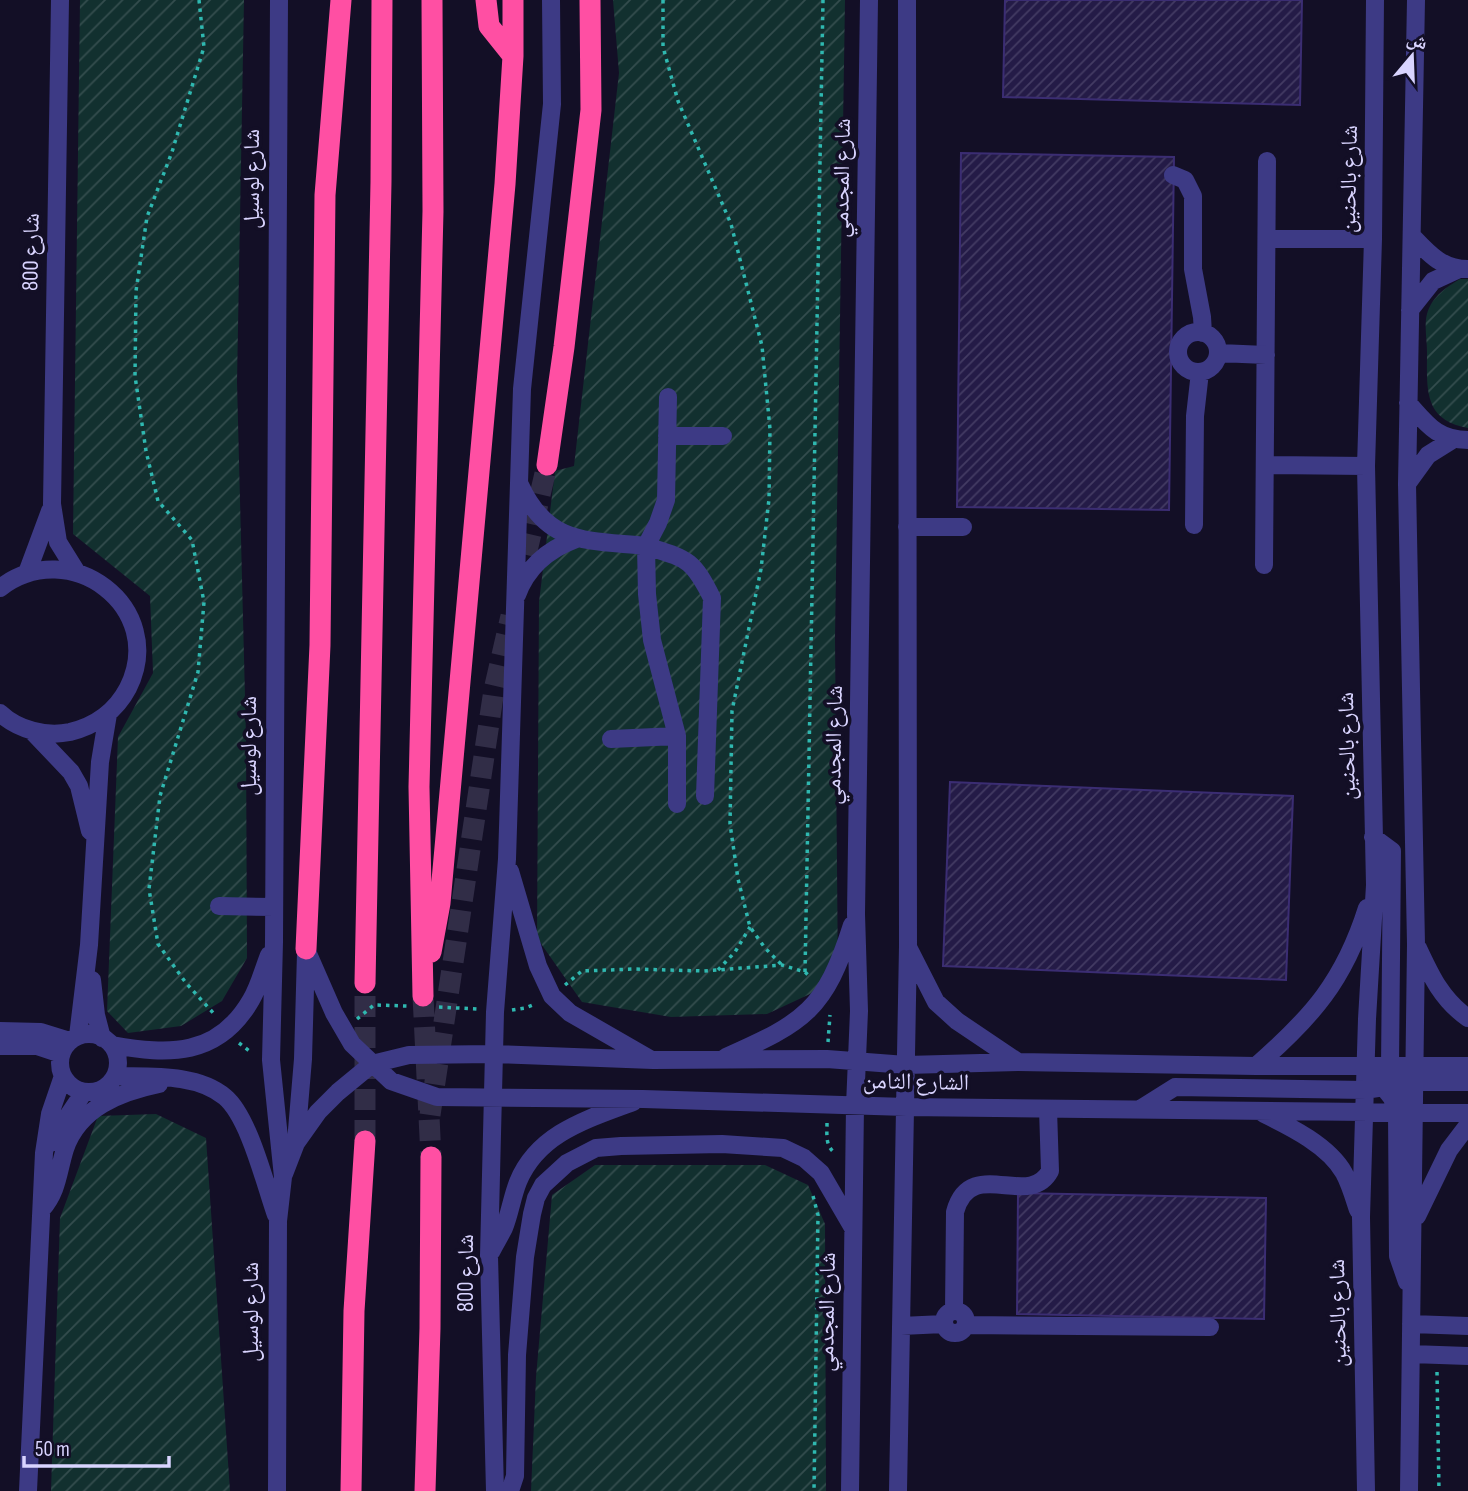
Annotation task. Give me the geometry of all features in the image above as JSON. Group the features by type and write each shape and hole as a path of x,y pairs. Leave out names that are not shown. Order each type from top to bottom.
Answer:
{"highway":[{"path":"306,949 320,645 325,195 341,0"},
{"path":"365,983 381,182 382,0"},
{"path":"422,997 419,787 433,211 432,0"},
{"path":"486,0 489,26 513,56"},
{"path":"422,997 440,903 505,184 513,56 513,0"},
{"path":"547,466 592,110 590,0"},
{"path":"351,1491 354,1311 365,1141"},
{"path":"425,1491 431,1157"}],"street":[{"name":"شارع 800","path":"60,0 52,504 58,542 76,571"},
{"name":"شارع لوسيل","path":"277,1491 278,1222 283,1177 271,1060 274,942 279,0"},
{"path":"494,1054 507,859 522,389 552,104 551,0"},
{"name":"شارع المجدمي","path":"850,1491 855,1105 859,1011 856,914 869,0"},
{"path":"898,1491 908,946 907,0"},
{"name":"شارع بالحنين","path":"1366,1491 1361,1217 1367,1019 1375,885 1366,466 1373,239 1375,0"},
{"path":"1409,1491 1412,1225 1400,1089 1416,944 1407,484 1416,0"},
{"path":"1264,565 1267,161"},
{"path":"1174,175 1185,180 1192,190 1193,269 1203,333"},
{"path":"1412,236 1433,259 1464,269"},
{"path":"1267,239 1373,239"},
{"path":"1410,310 1433,281 1464,269"},
{"path":"1203,333 1214,340 1219,353 1213,366 1200,372 1194,372 1183,365 1179,354 1181,342 1185,337 1203,333"},
{"path":"1219,353 1266,355"},
{"path":"1194,525 1195,416 1200,372"},
{"path":"668,397 666,500 646,546 652,640 677,736 677,804"},
{"path":"1408,403 1431,429 1460,440"},
{"path":"667,436 723,436"},
{"path":"1407,484 1428,455 1460,440"},
{"path":"1265,465 1366,466"},
{"path":"520,485 542,519 563,534 576,539 646,546 680,556 698,569 712,598 705,796"},
{"name":"شارع 800","path":"27,573 52,504"},
{"path":"907,527 963,527"},
{"path":"515,602 525,578 542,558 552,550 576,539"},
{"path":"0,587 27,573 51,569 76,571 96,580 114,594 127,612 135,633 137,656 133,677 123,698 108,714 85,728 59,734 32,731 8,720 0,713"},
{"path":"89,945 96,1015 118,1060 115,1076 105,1087 84,1092 71,1087 63,1076 60,1061 70,1044 89,945 100,769 108,714"},
{"path":"32,731 71,772 79,786 95,852"},
{"path":"611,739 677,736"},
{"path":"1373,837 1392,850 1400,1089 1398,1256 1412,1295"},
{"path":"507,859 538,966 552,996 570,1013 653,1060"},
{"path":"1256,1066 1292,1034 1334,983 1356,944 1375,885"},
{"path":"219,905 274,907"},
{"path":"720,1060 768,1038 803,1017 824,994 833,978 856,914"},
{"path":"0,1046 70,1044 86,1034 147,1051 183,1050 216,1039 228,1031 251,999 274,942"},
{"path":"1416,944 1436,986 1456,1010 1468,1018"},
{"path":"908,946 936,1002 976,1036 1018,1062"},
{"path":"296,1143 303,1059 306,949"},
{"name":"الشارع الثامن","path":"306,949 343,1030 372,1064 391,1081 438,1097 643,1099 906,1107 1364,1112 1400,1089 1468,1066"},
{"path":"0,1031 41,1032 70,1044"},
{"name":"شارع 800","path":"494,1054 489,1256 495,1491"},
{"name":"الشارع الثامن","path":"283,1177 296,1143 318,1112 372,1064 409,1055 494,1054 653,1060 858,1060 906,1065 1018,1062 1366,1066 1400,1089 1468,1113"},
{"path":"28,1491 44,1153 51,1114 63,1076"},
{"path":"115,1076 179,1080 212,1089 225,1097 240,1114 278,1222"},
{"path":"41,1210 56,1187 72,1135 89,1114 127,1091 179,1080"},
{"path":"1138,1110 1175,1087 1365,1090 1468,1082"},
{"path":"44,1153 62,1121 84,1092"},
{"path":"489,1256 504,1228 518,1183 538,1150 579,1122 643,1099"},
{"path":"949,1317 957,1204 967,1191 982,1184 1028,1186 1045,1180 1050,1171 1048,1109"},
{"path":"1258,1111 1294,1129 1321,1147 1344,1172 1361,1217"},
{"path":"1412,1225 1449,1150 1468,1125"},
{"path":"510,1491 515,1476 517,1355 525,1257 536,1198 552,1176 567,1163 596,1148 722,1144 783,1148 804,1158 821,1173 853,1229"},
{"path":"901,1326 949,1317 958,1311 965,1316 966,1325 1210,1327"},
{"path":"1411,1324 1468,1326"},
{"path":"1411,1353 1468,1356"}],"path":[{"path":"199,0 204,47 172,152 147,217 136,291 135,376 146,451 158,501 192,540 204,602 198,672 160,796 149,889 158,944 228,1031 248,1051 271,1060"},
{"path":"663,0 663,47 678,101 731,224 762,346 770,429 769,499 761,569 732,711 730,824 738,878 750,927 782,965"},
{"path":"805,972 823,0"},
{"path":"718,970 735,953 750,927"},
{"path":"343,1030 374,1004 422,997 495,1012 525,1009 552,996 582,971 718,970 782,965 805,972 824,994"},
{"path":"814,1491 818,1215 813,1195 821,1173"},
{"path":"1437,1355 1439,1491"}],"green space":[{"path":"80,0 244,0 237,382 246,736 247,958 222,1001 181,1026 128,1033 107,1011 118,737 153,673 150,596 73,534"},
{"path":"613,0 845,0 835,638 838,981 767,1014 671,1017 582,1002 537,938 539,602 555,471 574,466 619,73"},
{"path":"1460,279 1468,279 1468,428 1453,424 1435,410 1427,378 1426,328 1429,308 1436,297"},
{"path":"156,1114 206,1138 230,1491 51,1491 60,1218 98,1116"},
{"path":"595,1165 765,1165 808,1185 825,1224 826,1491 531,1491 536,1377 552,1195"}],"building":[{"path":"1005,0 1302,0 1300,105 1003,97"},
{"path":"961,153 1174,157 1169,510 957,507"},
{"path":"950,782 1293,796 1286,980 943,966"},
{"path":"1018,1193 1266,1198 1264,1319 1017,1314"}],"tunnel":[{"path":"519,585 547,465"},
{"path":"430,1115 494,690 511,616"},
{"path":"365,983 365,1141"},
{"path":"423,996 431,1157"}]}
